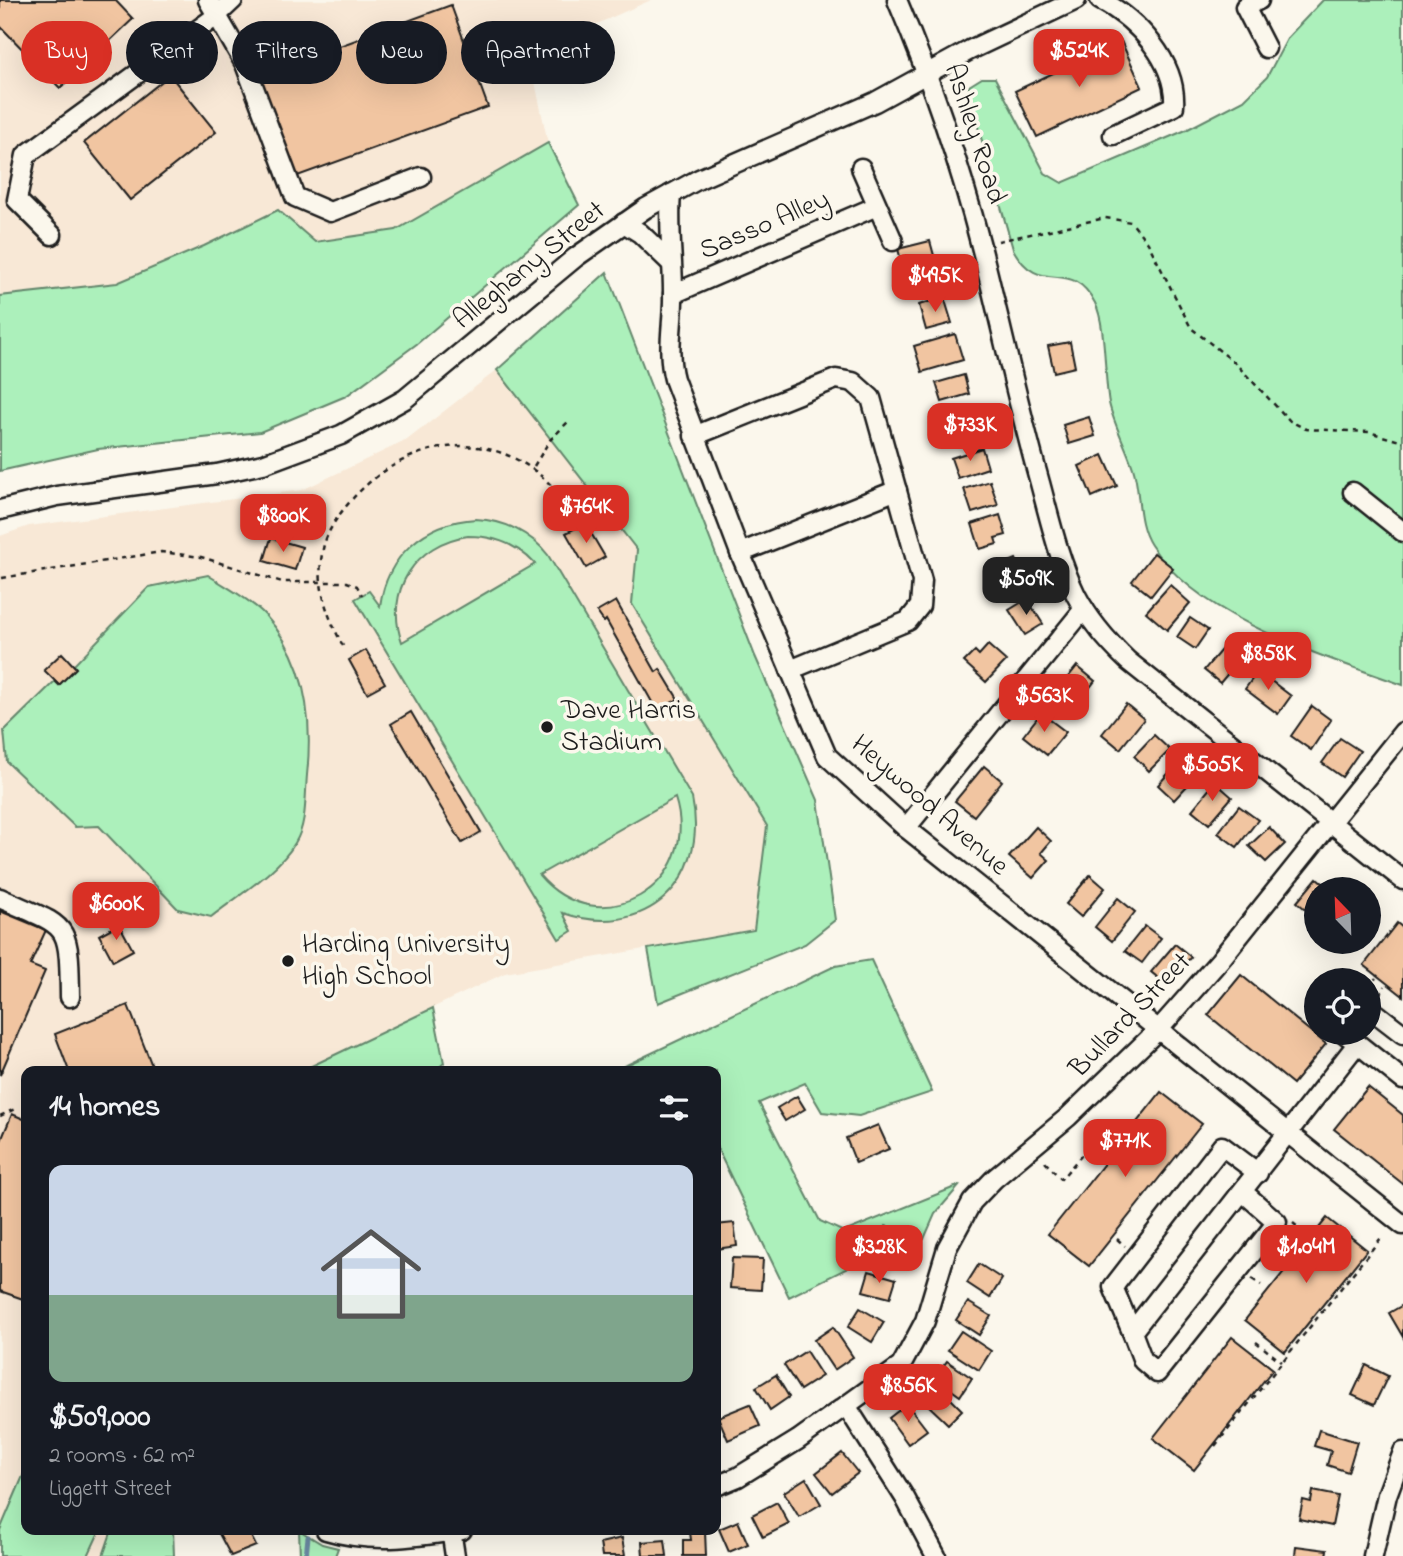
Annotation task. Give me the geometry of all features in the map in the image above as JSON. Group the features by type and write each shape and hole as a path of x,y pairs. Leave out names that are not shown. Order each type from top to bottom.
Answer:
{"street":[{"path":"208,0 215,18 245,64 295,197 330,212 421,177"},
{"path":"52,235 17,200 26,155 215,18 233,0"},
{"name":"Ashley Road","path":"897,0 928,72 981,245 1018,403 1051,523 1069,578 1084,609 1109,643 1128,661 1403,880"},
{"name":"Alleghany Street","path":"0,510 57,496 229,472 288,456 341,435 414,393 584,251 671,194 699,179 875,102 928,72 1076,0"},
{"path":"1100,0 1133,21 1156,49 1175,92 1174,106 1113,135"},
{"path":"1259,0 1245,7 1266,48"},
{"path":"861,168 893,241"},
{"name":"Heywood Avenue","path":"671,194 673,294 670,356 694,436 740,553 827,756 906,828 1403,1224"},
{"name":"Sasso Alley","path":"673,294 877,206"},
{"path":"624,223 640,233 671,263"},
{"path":"694,436 836,379 853,382 871,398 922,581 923,594 917,611 902,624 790,670"},
{"path":"740,553 897,490"},
{"path":"1353,492 1403,532"},
{"path":"906,828 1084,609"},
{"name":"Bullard Street","path":"721,1484 758,1465 847,1406 901,1366 912,1351 925,1321 947,1248 972,1202 994,1179 1068,1117 1160,1028 1220,960 1403,732"},
{"path":"0,898 55,923 65,933 69,944 69,997"},
{"path":"1381,1017 1403,1034"},
{"path":"1132,1332 1288,1133 1345,1045"},
{"path":"1359,1045 1403,1080"},
{"path":"1243,1192 1277,1222 1157,1373 1143,1361 1113,1287 1222,1146 1258,1173"},
{"path":"847,1406 905,1498 936,1556"},
{"path":"1373,1556 1387,1495 1403,1452"},
{"path":"350,1535 369,1539 407,1535"},
{"path":"455,1535 455,1556"}],"path":[{"path":"981,245 1105,218 1131,222 1148,243 1191,328 1234,362 1290,421 1306,429 1369,432 1403,442"},
{"path":"533,467 550,440 568,422"},
{"path":"343,646 328,615 321,582 323,547 337,519 363,489 391,468 432,452 474,447 508,454 533,467 551,482 573,514"},
{"path":"2,578 161,552 201,557 282,582 347,582 357,586 362,596"},
{"path":"0,1116 17,1108"},
{"path":"1045,1162 1061,1180 1087,1149 1105,1164"},
{"path":"1215,1446 1381,1238"},
{"path":"1256,1342 1282,1362"}],"shaded area":[{"path":"0,0 651,0 604,21 461,21 461,84 535,84 548,143 396,230 315,242 278,210 204,246 117,283 0,296"},
{"name":"Harding University High School","path":"497,370 637,550 632,604 767,826 754,930 505,973 311,1066 21,1066 21,1535 155,1535 155,1556 0,1556 0,536 29,526 302,490 407,440"}],"green space":[{"path":"1323,0 1403,0 1403,685 1301,647 1231,614 1199,594 1172,571 1151,545 1143,527 1133,468 1109,403 1099,312 1085,289 1075,281 1034,272 1023,264 1013,249 968,92 969,86 982,78 995,78 1045,173 1062,183 1186,130 1244,100 1267,77 1288,37"},
{"path":"548,143 579,205 418,343 346,396 260,432 98,449 0,471 0,296 117,283 204,246 278,210 315,242 396,230"},
{"path":"607,272 755,656 818,800 835,920 805,944 658,1003 648,949 754,930 767,826 632,604 637,550 497,370"},
{"path":"476,519 507,525 534,540 548,555 692,798 695,828 691,855 680,879 665,897 644,911 620,919 593,920 563,913 572,931 559,939 355,599 369,591 380,606 391,572 411,545 440,527","holes":["468,536 505,542 521,551 535,564 402,642 397,623 397,605 408,573 419,559 433,548","675,798 680,829 674,857 660,879 640,896 616,905 590,905 563,896 539,875"]},
{"path":"208,575 252,604 279,632 290,651 304,690 309,732 305,810 299,836 279,863 211,917 178,909 99,826 75,827 7,762 4,731 55,681 59,685 76,668 74,665 149,587"},
{"path":"871,960 932,1092 859,1116 822,1112 805,1083 759,1103 820,1221 844,1232 960,1185 935,1214 924,1239 886,1226 868,1258 789,1297 721,1156 721,1066 625,1066 835,966"},
{"path":"433,1008 444,1063 441,1066 311,1066"},
{"path":"21,1481 21,1535 98,1535 88,1556 0,1556 0,1530"},
{"path":"110,1535 173,1535 174,1556 103,1556"},
{"path":"299,1535 307,1535 322,1544 338,1548 335,1556 300,1556"}],"building":[{"path":"0,0 115,0 133,19 126,21 126,26 112,39 112,21 21,21 21,48 0,26"},
{"path":"451,5 461,33 461,84 480,84 488,107 292,178 258,84 342,84 342,45 356,40 356,84 447,84 447,21 407,21"},
{"path":"1121,41 1142,87 1037,137 1015,91"},
{"path":"159,84 177,84 216,132 130,200 84,143"},
{"path":"930,241 938,270 906,279 898,249"},
{"path":"944,297 952,323 926,330 919,305"},
{"path":"955,334 963,360 922,372 914,346"},
{"path":"1070,342 1075,367 1054,372 1048,346"},
{"path":"964,375 969,394 942,402 936,383"},
{"path":"972,409 978,430 943,441 936,420"},
{"path":"1089,417 1095,436 1069,444 1063,425"},
{"path":"982,448 988,468 958,478 951,458"},
{"path":"1103,455 1117,486 1092,497 1079,466"},
{"path":"990,481 998,505 972,513 964,489"},
{"path":"1000,515 1006,535 995,538 997,544 980,549 972,524"},
{"path":"585,523 605,557 586,568 566,533"},
{"path":"271,538 302,547 295,570 264,561"},
{"path":"1154,553 1173,568 1151,596 1132,581"},
{"path":"1016,559 1026,582 997,594 987,571"},
{"path":"1170,585 1190,603 1167,630 1146,612"},
{"path":"1027,599 1043,624 1025,635 1009,610"},
{"path":"616,601 656,672 660,669 678,699 657,711 606,620 604,622 597,612"},
{"path":"1190,618 1208,630 1195,649 1177,637"},
{"path":"1226,644 1242,657 1220,683 1204,670"},
{"path":"988,645 1006,661 986,682 964,662 975,651 979,655"},
{"path":"366,650 385,683 367,693 349,660"},
{"path":"62,653 76,668 59,685 44,670"},
{"path":"1077,666 1095,681 1067,717 1048,702"},
{"path":"1258,671 1291,696 1278,714 1245,689"},
{"path":"1126,704 1144,719 1120,749 1102,734"},
{"path":"1312,706 1331,720 1311,750 1291,736"},
{"path":"411,712 481,832 462,843 391,724"},
{"path":"1041,713 1066,732 1047,755 1023,736"},
{"path":"1154,735 1170,750 1149,771 1134,756"},
{"path":"1340,738 1360,751 1342,777 1322,763"},
{"path":"1183,757 1199,773 1174,800 1158,785"},
{"path":"984,766 1002,781 974,816 955,801"},
{"path":"1215,782 1232,797 1209,824 1192,810"},
{"path":"1239,806 1258,820 1237,847 1218,833"},
{"path":"1036,827 1051,841 1041,853 1049,860 1033,878 1009,857"},
{"path":"1269,827 1285,844 1266,862 1249,846"},
{"path":"1090,875 1105,888 1081,917 1066,904"},
{"path":"1304,894 1304,908 1297,902"},
{"path":"1118,898 1135,912 1112,941 1095,927"},
{"path":"0,911 46,930 30,965 45,971 0,1075"},
{"path":"1397,923 1403,928 1403,996 1381,979 1381,968 1368,968 1364,965 1373,954 1381,954 1381,943"},
{"path":"119,924 133,950 113,961 99,935"},
{"path":"1145,926 1161,938 1142,963 1125,951"},
{"path":"1175,944 1191,957 1167,985 1151,972"},
{"path":"1241,975 1304,1026 1304,1045 1325,1045 1293,1084 1208,1015"},
{"path":"128,1005 152,1066 67,1066 55,1034"},
{"path":"1368,1087 1403,1115 1403,1184 1334,1129"},
{"path":"1161,1092 1202,1124 1089,1266 1048,1234"},
{"path":"797,1096 805,1109 785,1121 777,1108"},
{"path":"12,1114 21,1118 21,1298 0,1291 0,1143"},
{"path":"878,1125 889,1149 856,1163 846,1138"},
{"path":"1327,1218 1367,1250 1285,1352 1245,1320"},
{"path":"734,1223 737,1246 721,1248 721,1224"},
{"path":"886,1230 912,1241 903,1262 877,1251"},
{"path":"732,1258 763,1259 761,1290 730,1288"},
{"path":"979,1264 1002,1279 990,1298 967,1283"},
{"path":"869,1271 896,1279 890,1298 863,1291"},
{"path":"968,1302 991,1316 979,1335 956,1320"},
{"path":"1403,1305 1403,1337 1389,1313"},
{"path":"860,1308 884,1322 872,1342 848,1327"},
{"path":"833,1327 853,1357 834,1370 814,1340"},
{"path":"961,1331 991,1351 979,1370 948,1350"},
{"path":"1232,1337 1273,1369 1194,1470 1153,1438"},
{"path":"806,1351 822,1376 800,1390 784,1365"},
{"path":"947,1361 972,1378 960,1396 935,1378"},
{"path":"1366,1365 1388,1376 1374,1405 1352,1395"},
{"path":"776,1375 789,1397 770,1410 756,1387"},
{"path":"942,1390 962,1410 948,1424 928,1405"},
{"path":"750,1404 760,1426 728,1440 721,1424 721,1416"},
{"path":"907,1404 927,1430 908,1444 889,1418"},
{"path":"1319,1430 1357,1442 1348,1472 1327,1465 1331,1451 1314,1446"},
{"path":"842,1453 858,1473 832,1493 816,1473"},
{"path":"806,1478 821,1504 799,1517 784,1492"},
{"path":"1313,1491 1338,1496 1332,1526 1299,1519 1303,1500 1311,1502"},
{"path":"777,1502 789,1524 763,1537 752,1515"},
{"path":"738,1521 748,1544 729,1552 721,1528"},
{"path":"220,1535 250,1535 256,1546 231,1556"},
{"path":"690,1535 705,1535 706,1556 683,1556 683,1540 691,1540"},
{"path":"622,1538 625,1556 602,1556 600,1543"},
{"path":"665,1540 667,1556 643,1556 642,1542"},
{"path":"1296,1546 1327,1550 1326,1556 1295,1556"}],"waterway":[{"path":"306,1556 308,1537"}],"place":[{"name":"Dave Harris Stadium","path":"547,727"},
{"name":"Harding University High School","path":"288,961"}]}
